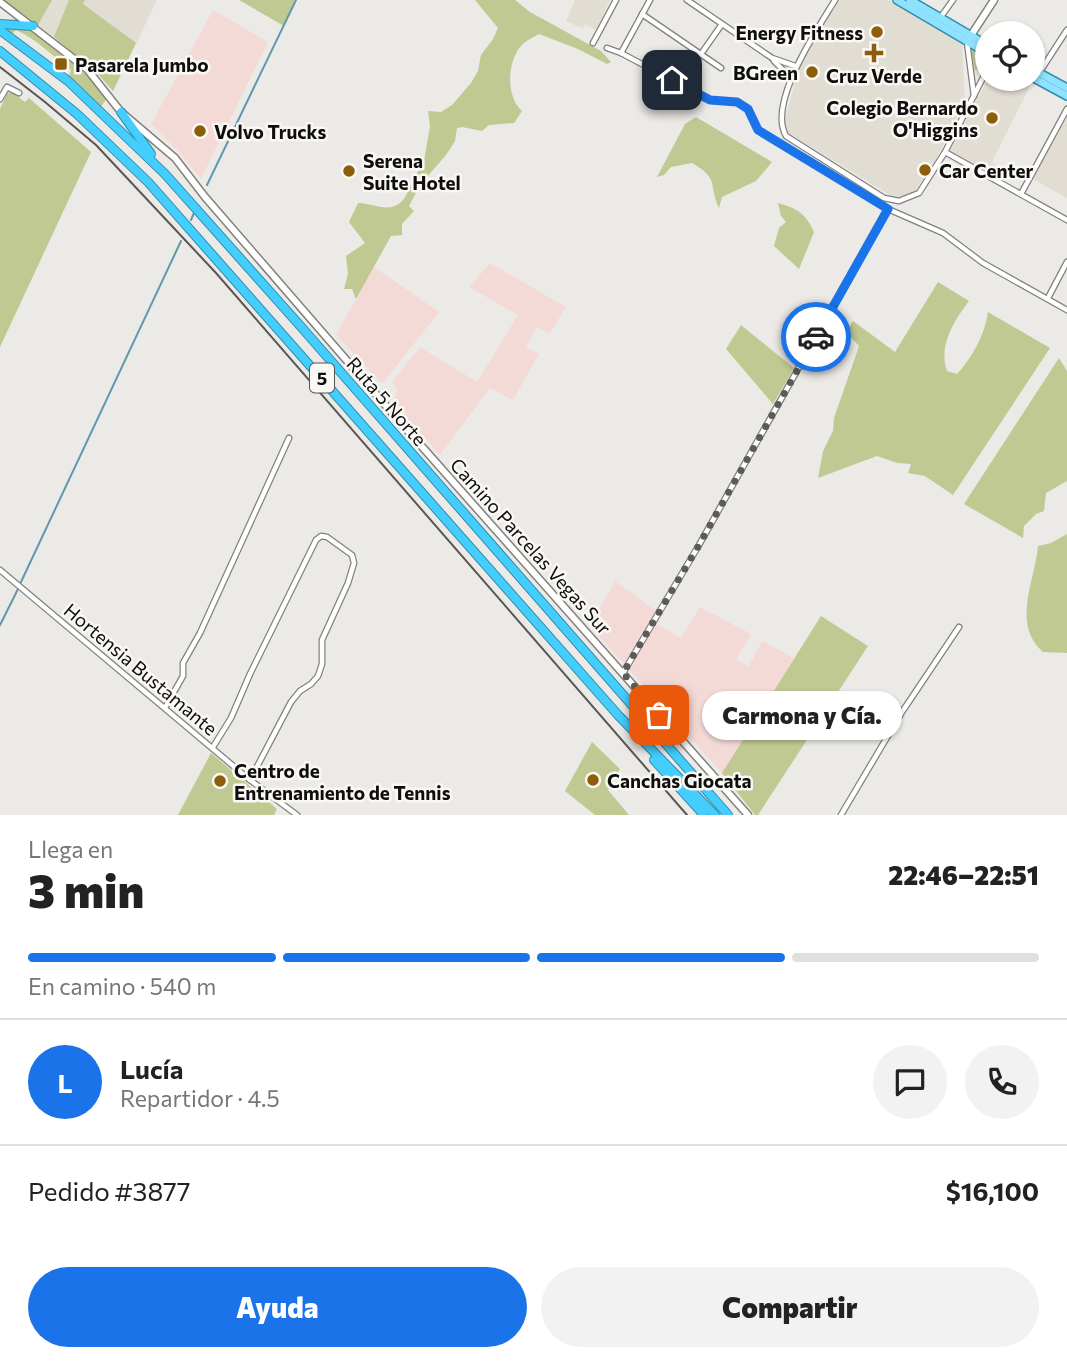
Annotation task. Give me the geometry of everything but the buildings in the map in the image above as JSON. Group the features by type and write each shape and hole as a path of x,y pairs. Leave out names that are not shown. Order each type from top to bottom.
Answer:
{"highway":[{"path":"0,24 33,26"},
{"name":"Ruta 5 Norte","path":"0,30 68,81 165,174 729,815"},
{"name":"Ruta 5 Norte","path":"0,51 78,114 156,190 618,715 715,815"},
{"path":"121,112 165,174"},
{"path":"618,715 678,789 704,815"}],"main road":[{"path":"897,0 975,41"},
{"path":"913,1 975,43"},
{"path":"1045,78 1067,88"},
{"path":"1045,80 1067,96"}],"street":[{"path":"593,43 616,0"},
{"path":"621,52 650,0"},
{"path":"687,0 772,58 792,79"},
{"path":"835,0 795,66 781,118 781,128 786,136 884,198 899,201 919,194 945,152 976,91"},
{"path":"940,19 953,0"},
{"path":"974,96 969,39 994,0"},
{"name":"Camino Parcelas Vegas Sur","path":"0,2 94,75 121,112 175,158 205,197 394,415 748,815"},
{"path":"642,14 721,68"},
{"path":"702,54 722,24"},
{"path":"1045,60 1067,30"},
{"path":"607,48 621,52 710,100 737,102 748,109 758,130 888,209 943,233 983,263 1067,310"},
{"path":"772,58 795,66"},
{"path":"0,99 7,87 19,93"},
{"path":"1021,194 1067,109"},
{"path":"945,152 1067,220"},
{"path":"623,673 699,545 888,209"},
{"path":"1048,298 1067,262"},
{"path":"274,297 285,287"},
{"path":"166,706 183,676 183,663 200,633 289,438"},
{"path":"214,747 231,718 316,540 325,536 352,555 354,563 322,640 318,676 291,702 250,780"},
{"name":"Hortensia Bustamante","path":"0,569 166,706 250,780 289,812 297,815"},
{"path":"841,815 902,712 959,627"}],"shaded area":[{"path":"3,0 157,0 113,91 98,74 54,37"},
{"path":"575,0 610,0 596,30 585,24 583,29 566,21"},
{"path":"836,0 890,0 962,44 965,102 937,157 910,196 893,197 787,132 784,124 800,64"},
{"path":"213,10 268,42 201,179 151,124"},
{"name":"Colegio Bernardo O'Higgins","path":"982,91 1028,91 992,162 996,165 992,174 949,152"},
{"path":"1067,114 1067,198 1033,179"},
{"path":"490,263 566,307 550,333 537,327 526,347 539,354 513,400 490,388 440,455 394,403 397,388 392,382 420,347 477,382 518,315 469,287"},
{"path":"374,267 439,312 382,384 336,335"},
{"path":"615,581 661,615 657,624 681,638 700,607 751,634 736,660 749,666 762,641 794,658 722,773 590,626"}],"green space":[{"path":"3,0 52,0 38,25"},
{"path":"69,0 85,0 83,4 136,43 113,91 98,74 54,37"},
{"path":"239,0 295,0 284,26"},
{"path":"475,0 515,0 530,12 601,51 611,62 607,64 539,34 522,45 513,62 510,80 513,97 522,111 514,123 489,125 482,131 457,128 455,141 420,185 409,206 414,211 402,224 402,235 391,236 356,299 352,289 344,289 348,274 346,256 365,243 349,222 358,203 392,207 403,200 418,171 423,167 430,126 428,111 441,112 452,105 478,71 481,55 498,28"},
{"path":"2,27 26,28 49,40 71,59 107,98 101,107 68,78 71,70 45,48 16,30 12,34"},
{"path":"971,48 975,50 975,70"},
{"path":"7,93 13,93 25,102 29,98 91,152 0,347 0,109"},
{"path":"696,117 772,162 756,181 722,197 719,208 710,178 692,163 671,167 664,175 657,177 685,124"},
{"path":"778,203 800,213 814,232 799,269 774,246 779,228 786,222 781,216"},
{"path":"938,282 969,301 953,325 946,343 947,371 957,374 968,361 981,337 988,312 1050,348 953,495 925,476 908,473 911,464 897,463 877,456 818,478 823,451 833,431 834,418 859,346 846,332 853,321 895,352"},
{"path":"741,325 794,368 773,404 726,349"},
{"path":"1059,358 1067,371 1067,481 1046,493 1044,511 1036,514 1024,526 1023,538 964,504"},
{"path":"1067,534 1067,653 1043,652 1033,641 1028,629 1027,615 1038,546 1051,543"},
{"path":"821,616 868,646 758,815 755,815 722,773"},
{"name":"Canchas Giocata","path":"592,742 620,769 608,790 629,815 595,815 565,791"},
{"name":"Centro de Entrenamiento de Tennis","path":"211,753 277,809 274,815 178,815"}],"waterway":[{"path":"207,185 296,0"},
{"path":"191,220 194,213"},
{"path":"21,582 181,241"},
{"path":"0,625 18,589"}],"railway":[{"path":"0,67 96,145 216,273 687,815"}],"way so far":[{"path":"659,715 623,673 699,545 816,337"}],"place":[{"name":"Energy Fitness","path":"877,32"},
{"name":"Cruz Verde","path":"874,53"},
{"name":"Pasarela Jumbo","path":"61,64"},
{"name":"BGreen","path":"812,72"},
{"name":"Colegio Bernardo O'Higgins","path":"992,118"},
{"name":"Volvo Trucks","path":"200,131"},
{"name":"Car Center","path":"925,170"},
{"name":"Serena Suite Hotel","path":"349,171"},
{"name":"Carmona y Cía.","path":"659,715"},
{"name":"Canchas Giocata","path":"593,780"},
{"name":"Centro de Entrenamiento de Tennis","path":"220,781"}],"route":[{"path":"672,80 710,100 737,102 748,109 758,130 888,209 816,337"}]}
